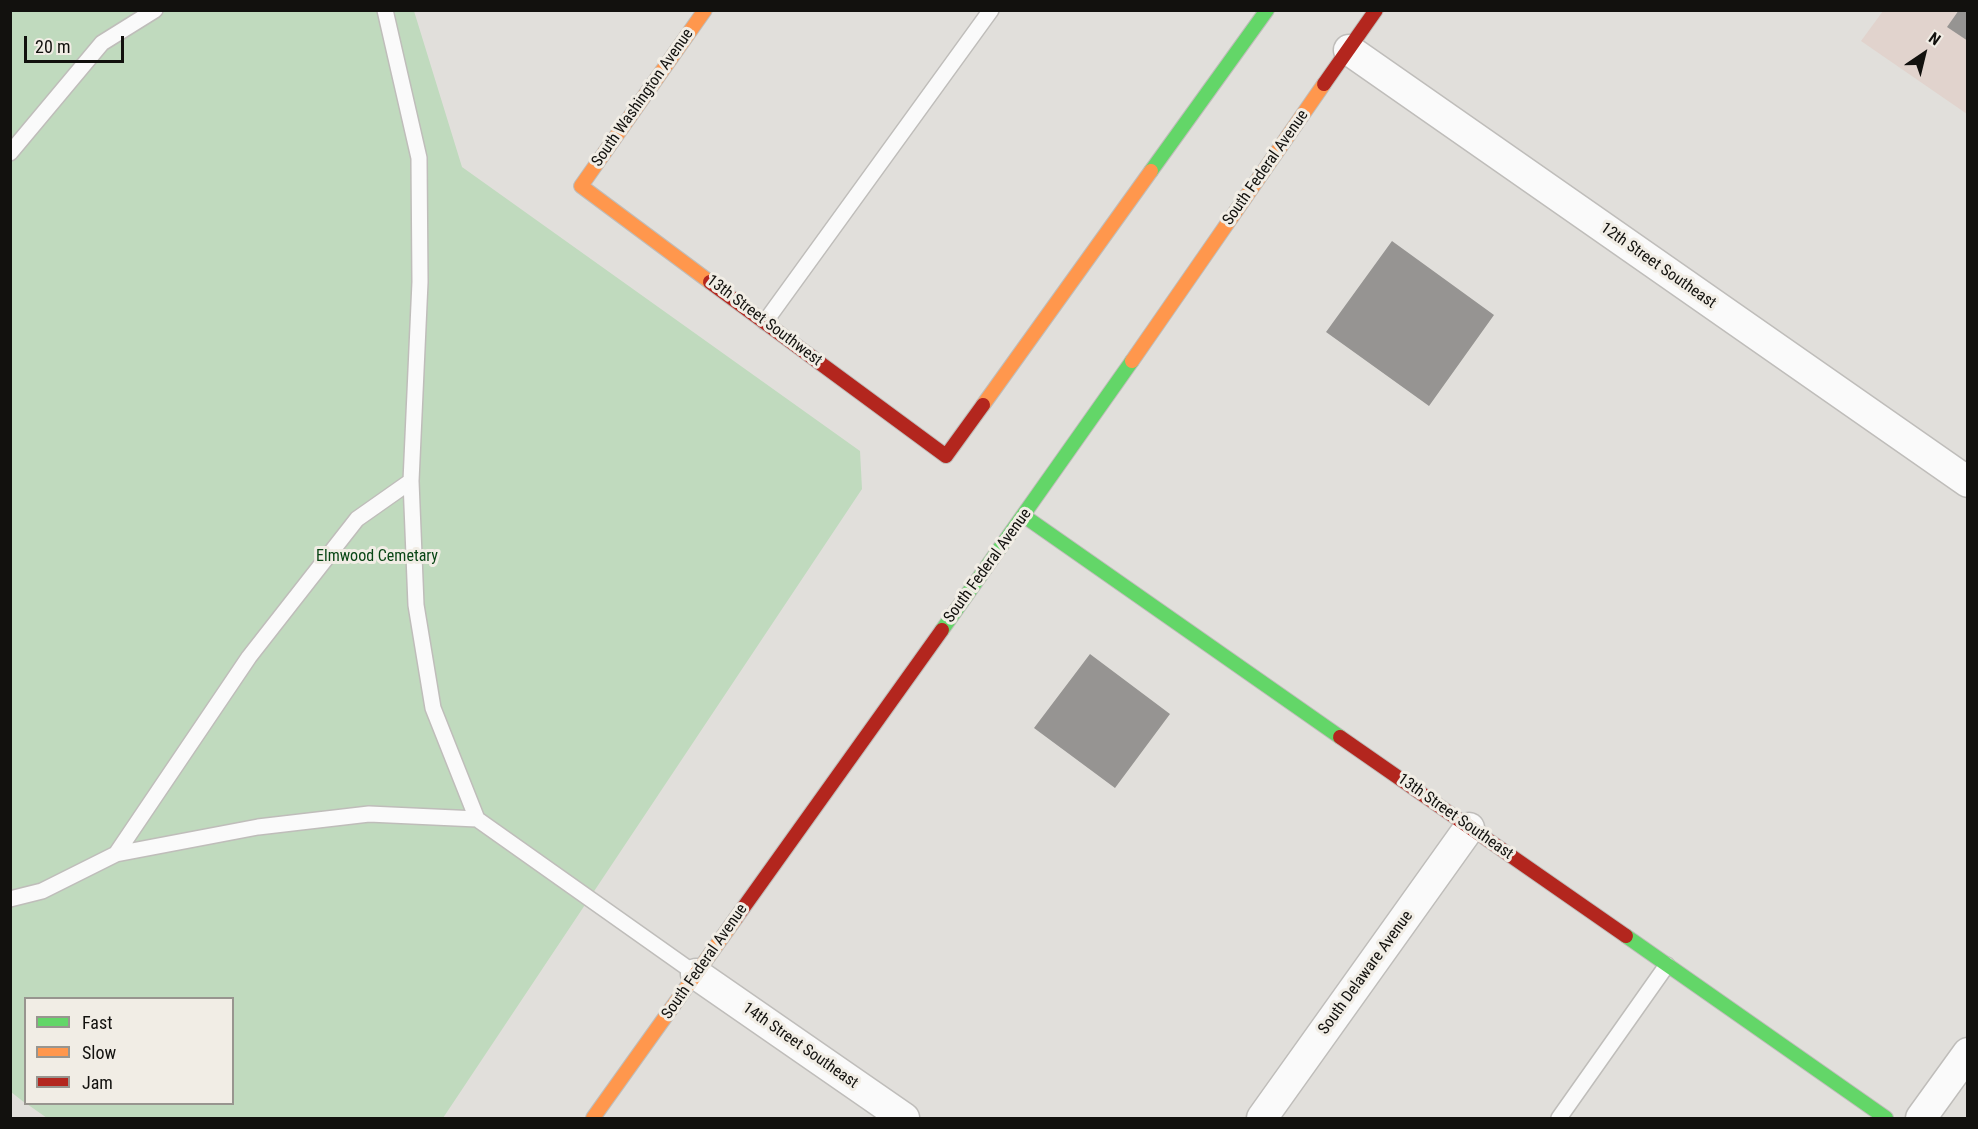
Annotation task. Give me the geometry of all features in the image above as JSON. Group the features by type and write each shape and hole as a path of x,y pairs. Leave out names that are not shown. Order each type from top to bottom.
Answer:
{"street":[{"name":"South Washington Avenue","path":"581,186 705,10"},
{"name":"13th Street Southwest","path":"581,186 946,456 1267,10"},
{"name":"South Federal Avenue","path":"594,1119 1024,516 1376,10"},
{"name":"12th Street Southeast","path":"1349,50 1968,482"},
{"name":"13th Street Southeast","path":"1024,516 1886,1119"},
{"name":"South Delaware Avenue","path":"1262,1119 1469,828"},
{"name":"14th Street Southeast","path":"696,974 904,1119"},
{"path":"1921,1119 1968,1053"}],"lane":[{"path":"10,153 102,43 156,10"},
{"path":"385,10 419,158 420,282 411,481 416,605 433,708 477,819"},
{"path":"765,322 991,10"},
{"path":"116,854 249,657 357,519 411,481"},
{"path":"10,899 42,891 116,854 258,826 369,814 477,819 696,974"},
{"path":"1559,1119 1667,965"}],"shaded area":[{"path":"1883,11 1967,11 1967,114 1861,41"}],"green space":[{"name":"Elmwood Cemetary","path":"11,11 414,11 462,167 860,451 862,489 443,1118 47,1118 28,1105 234,1105 234,997 24,997 24,1102 11,1092"}],"building":[{"path":"1959,10 1968,10 1968,41 1947,27"},
{"path":"1392,241 1494,315 1429,406 1326,332"},
{"path":"1090,654 1170,714 1115,788 1034,728"}],"traffic: fast":[{"path":"1151,171 1267,10"},
{"path":"942,630 1132,361"},
{"path":"1024,516 1340,737"},
{"path":"1626,936 1886,1118"}],"traffic: slow":[{"path":"705,10 581,186 710,282"},
{"path":"1132,361 1324,84"},
{"path":"983,405 1151,171"},
{"path":"593,1118 736,918"}],"traffic: jam":[{"path":"1324,84 1376,10"},
{"path":"710,282 946,456 983,405"},
{"path":"736,918 942,630"},
{"path":"1340,737 1626,936"}]}
